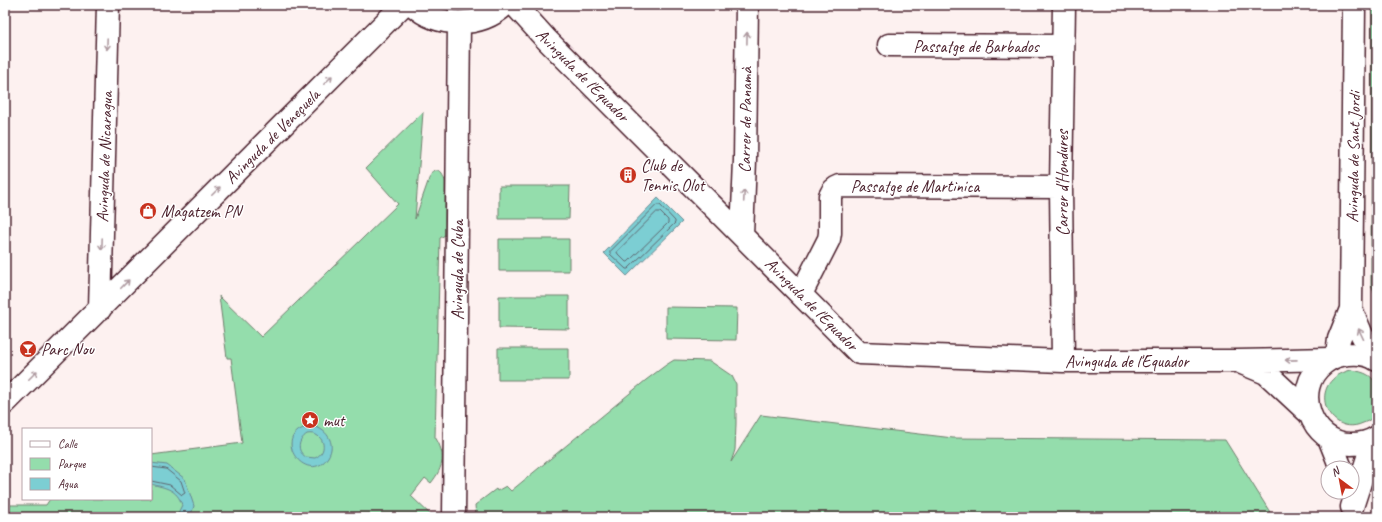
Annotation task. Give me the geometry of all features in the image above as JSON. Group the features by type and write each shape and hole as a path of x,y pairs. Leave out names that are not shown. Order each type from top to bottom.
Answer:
{"street":[{"name":"Avinguda de Nicaragua","path":"100,309 108,5"},
{"name":"Avinguda de Veneçuela","path":"5,403 403,5"},
{"path":"413,5 432,17 459,23 481,18 493,13 505,5"},
{"name":"Avinguda de l'Equador","path":"516,5 545,38 859,353 1063,361 1237,361 1333,357 1356,353 1376,359"},
{"name":"Carrer de Panamà","path":"742,235 745,160 747,5"},
{"name":"Carrer d'Hondures","path":"1063,361 1062,187 1064,5"},
{"name":"Avinguda de Sant Jordi","path":"1333,357 1351,308 1354,5"},
{"name":"Avinguda de Cuba","path":"454,517 459,23"},
{"name":"Passatge de Barbados","path":"889,45 1063,46"},
{"name":"Passatge de Martinica","path":"801,294 829,239 830,196 832,192 840,186 1062,187"},
{"name":"Avinguda de Sant Jordi","path":"1351,308 1362,335 1376,359"},
{"path":"1309,414 1306,401 1308,388 1312,377 1320,366 1333,357"},
{"name":"Avinguda de l'Equador","path":"1237,361 1266,373 1309,414 1317,428 1329,438"},
{"path":"1329,438 1344,444 1359,444 1376,438"},
{"path":"1329,438 1338,460"},
{"path":"1351,505 1376,438"}],"green space":[{"path":"1372,5 1377,5 1377,301 1371,285"},
{"path":"423,112 415,219 430,176 437,171 443,175 445,182 445,235 440,238 435,437 441,449 442,460 439,471 431,483 425,478 411,496 433,517 6,517 6,505 46,505 49,500 152,500 152,455 242,443 231,358 227,358 219,296 261,337 398,204 366,168"},
{"path":"499,186 570,186 569,219 499,219"},
{"path":"499,239 569,239 569,271 499,271"},
{"path":"499,296 569,296 569,329 499,328"},
{"path":"666,307 737,308 736,340 666,339"},
{"path":"498,348 569,348 569,380 498,380"},
{"path":"674,360 710,361 732,376 736,384 736,424 735,450 731,462 761,415 953,438 1225,440 1273,517 476,517 475,505 496,489 497,491 506,486 511,491 646,380"},
{"path":"1351,370 1360,372 1372,378 1376,388 1377,411 1372,418 1367,421 1351,426 1340,423 1332,416 1326,407 1325,396 1328,386 1336,376"}],"water":[{"path":"658,198 682,222 627,276 604,253"},
{"path":"310,426 316,427 321,429 328,437 331,446 330,452 328,457 320,465 311,466 302,463 295,456 292,448 292,439 298,431","holes":["307,434 313,434 321,438 323,442 322,451 320,455 315,458 306,457 303,455 299,446 304,436"]},
{"path":"152,463 167,465 185,479 194,506 190,517 173,517 177,515 182,505 180,500 174,492 152,484"}],"place":[{"name":"Club de Tennis Olot","path":"628,175"},
{"name":"Magatzem PN","path":"148,211"},
{"name":"Parc Nou","path":"28,349"},
{"name":"mut","path":"310,420"}]}
